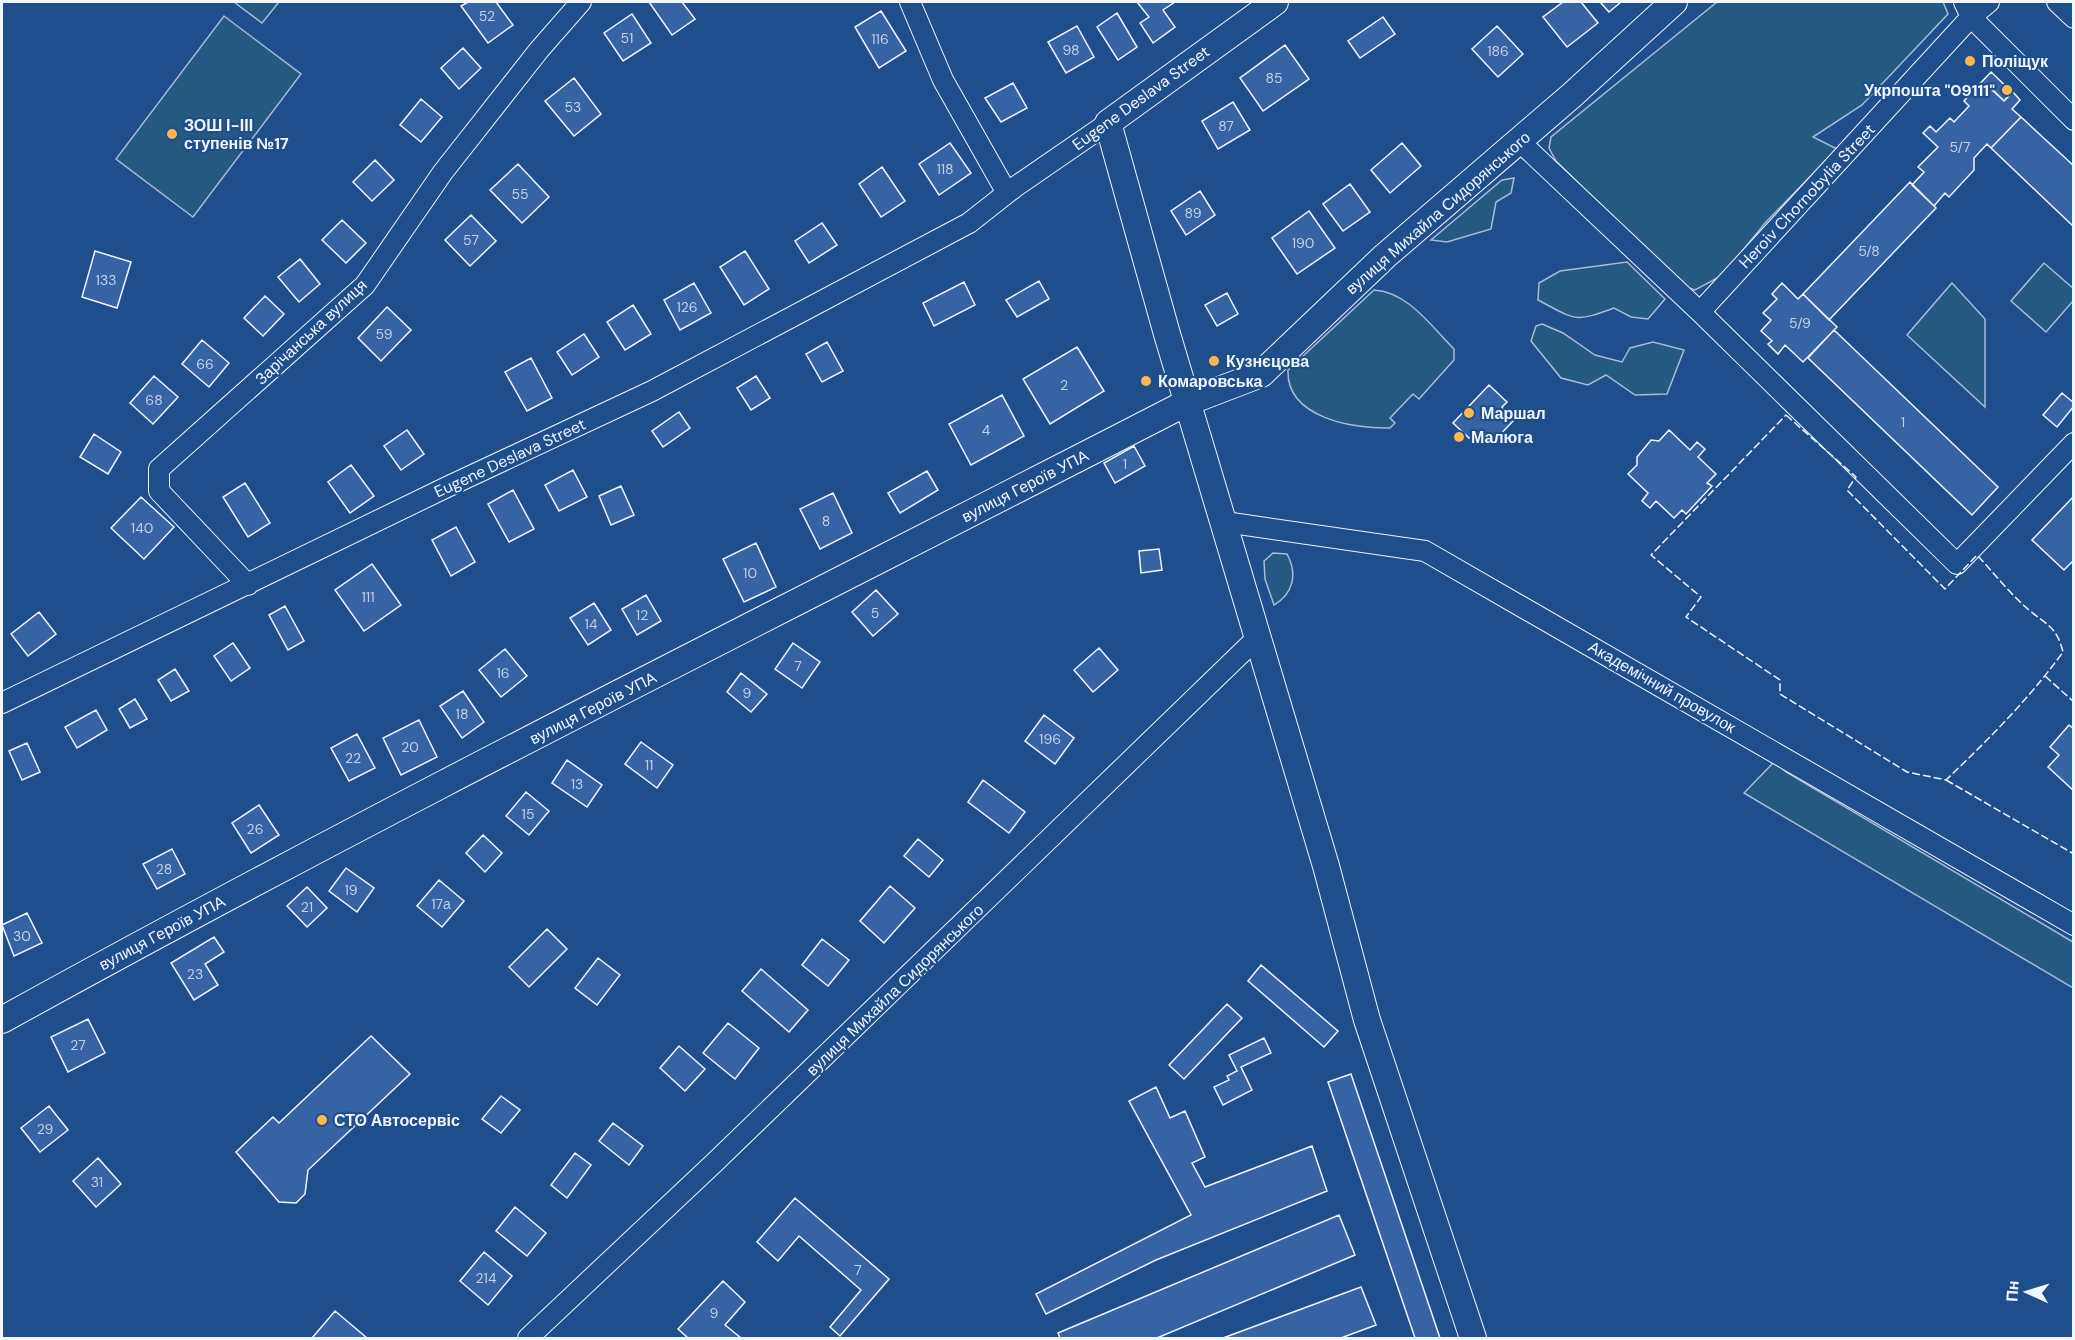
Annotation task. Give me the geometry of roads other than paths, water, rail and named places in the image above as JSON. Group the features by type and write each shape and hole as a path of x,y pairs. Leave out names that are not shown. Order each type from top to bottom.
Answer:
{"street":[{"name":"Зарічанська вулиця","path":"248,585 159,491 159,469 365,285 443,172 539,50 581,2"},
{"path":"910,2 943,80 976,142 1007,193"},
{"name":"Eugene Deslava Street","path":"2,703 447,487 652,391 969,223 1007,193 1275,2"},
{"name":"вулиця Михайла Сидорянського","path":"1188,402 1261,374 1385,256 1519,141 1674,2"},
{"name":"Heroiv Chornobylia Street","path":"1700,312 1967,9 1989,2"},
{"path":"2057,2 2073,18"},
{"path":"1967,9 2073,120"},
{"path":"1108,123 1326,866 1370,1029 1473,1338"},
{"path":"1519,141 1700,312 1958,564 2073,443"},
{"name":"вулиця Героїв УПА","path":"2,1020 135,946 384,816 1188,402"},
{"name":"Академічний провулок","path":"1225,522 1425,551 2073,925"},
{"name":"вулиця Михайла Сидорянського","path":"528,1338 739,1140 1258,636"}],"place":[{"name":"Поліщук","path":"1970,61"},
{"name":"Укрпошта \"09111\"","path":"2007,90"},
{"name":"ЗОШ І-ІІІ ступенів №17","path":"172,134"},
{"name":"Кузнєцова","path":"1214,361"},
{"name":"Комаровська","path":"1146,381"},
{"name":"Маршал","path":"1469,413"},
{"name":"Малюга","path":"1459,437"},
{"name":"СТО Автосервіс","path":"322,1120"}]}
